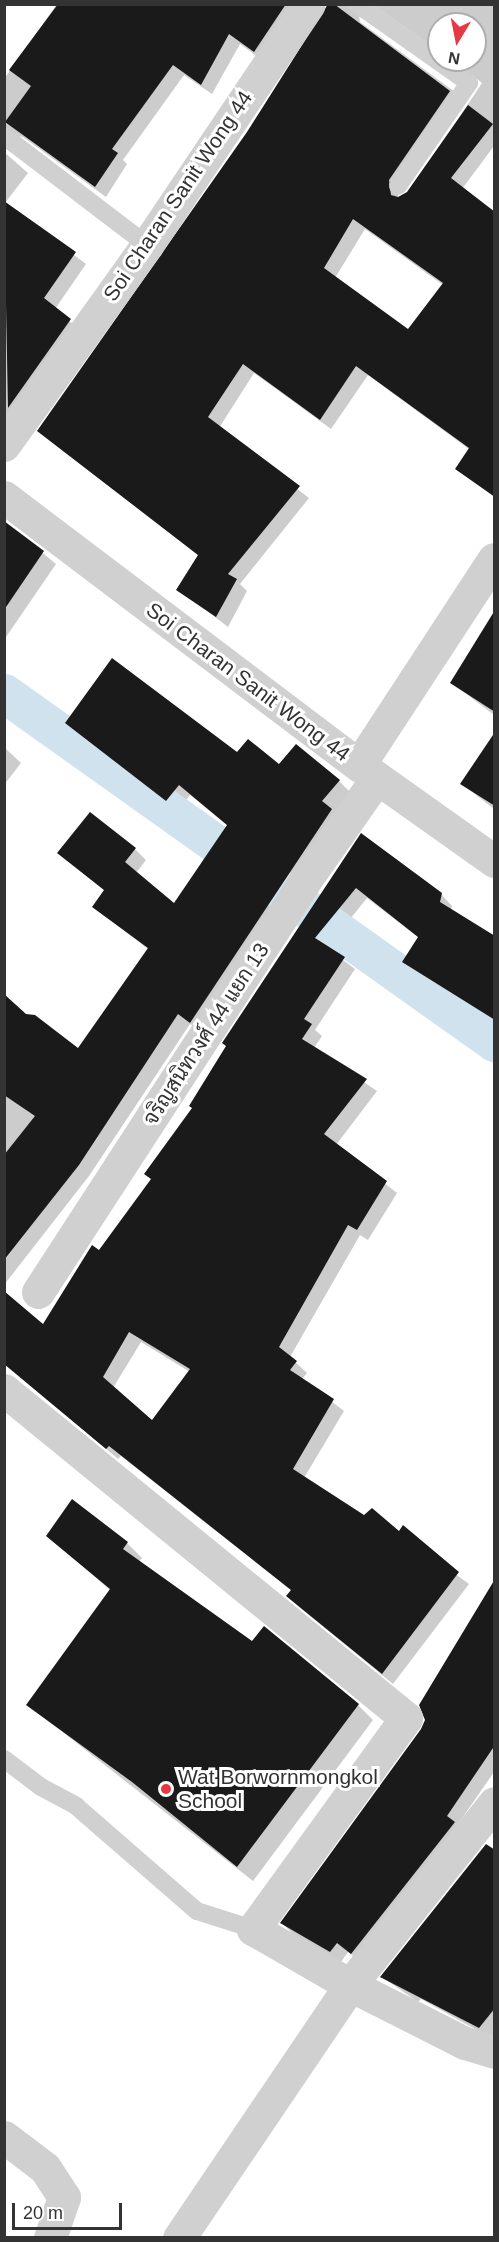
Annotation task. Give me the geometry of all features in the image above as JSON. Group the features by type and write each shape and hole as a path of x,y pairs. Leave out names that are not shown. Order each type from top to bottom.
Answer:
{"street":[{"name":"Soi Charan Sanit Wong 44","path":"4,445 147,245 309,4"},
{"name":"Soi Charan Sanit Wong 44","path":"4,497 368,772 495,861"},
{"name":"จริญสนิทวงศ์ 44 แยก 13","path":"38,1292 297,895 495,559"},
{"path":"4,1390 406,1718 253,1929 350,1985 465,2043 495,2052"},
{"path":"179,2238 350,1985 495,1803"},
{"path":"4,2137 45,2168 63,2197 50,2238"}],"lane":[{"path":"357,4 469,83 398,186"},
{"path":"4,136 147,245"},
{"path":"4,1759 41,1787 76,1806 197,1911 253,1929"}],"building":[{"path":"58,4 286,4 254,52 229,34 201,85 173,65 112,149 118,153 95,187 5,122 31,86 9,70"},
{"path":"328,4 334,4 450,91 389,180 391,195 398,197 407,192 468,105 493,124 451,178 495,212 495,497 455,469 469,448 356,366 320,420 243,364 208,417 300,486 228,574 237,579 216,617 176,590 198,555 37,431 247,132","holes":["353,219 443,283 408,329 324,268"]},
{"path":"4,201 76,252 44,298 71,319 8,408"},
{"path":"4,521 44,551 4,610"},
{"path":"495,610 495,712 450,683"},
{"path":"112,658 237,752 248,739 279,764 296,744 340,780 322,801 332,809 190,1023 178,1014 79,1165 4,1260 4,1155 35,1116 4,1095 4,994 26,1014 35,1015 78,1048 148,948 92,907 104,890 57,853 90,812 136,848 125,862 174,903 227,825 179,785 166,801 65,723"},
{"path":"495,732 495,806 460,784"},
{"path":"361,833 442,893 440,902 495,936 495,1020 402,962 418,937 356,888 315,938 345,957 304,1019 312,1024 302,1039 367,1079 324,1134 387,1181 357,1230 348,1225 279,1347 297,1361 290,1370 334,1399 293,1469 364,1515 372,1508 399,1531 403,1525 459,1572 382,1674 286,1596 291,1590 109,1446 106,1449 4,1364 4,1291 43,1324 92,1245 99,1250 151,1179 144,1174 192,1108 189,1106 226,1046 222,1043","holes":["129,1332 190,1369 152,1420 103,1377"]},
{"path":"72,1499 128,1542 123,1549 252,1641 264,1626 359,1704 237,1867 132,1782 26,1705 110,1589 46,1536"},
{"path":"495,1579 495,1745 447,1816 455,1822 351,1954 337,1943 330,1952 280,1923 421,1729 425,1720 419,1705"},
{"path":"486,1844 495,1850 495,2008 479,2028 380,1977"}],"waterway":[{"path":"4,693 494,1042"}],"place":[{"name":"Wat Borwornmongkol School","path":"166,1789"}]}
